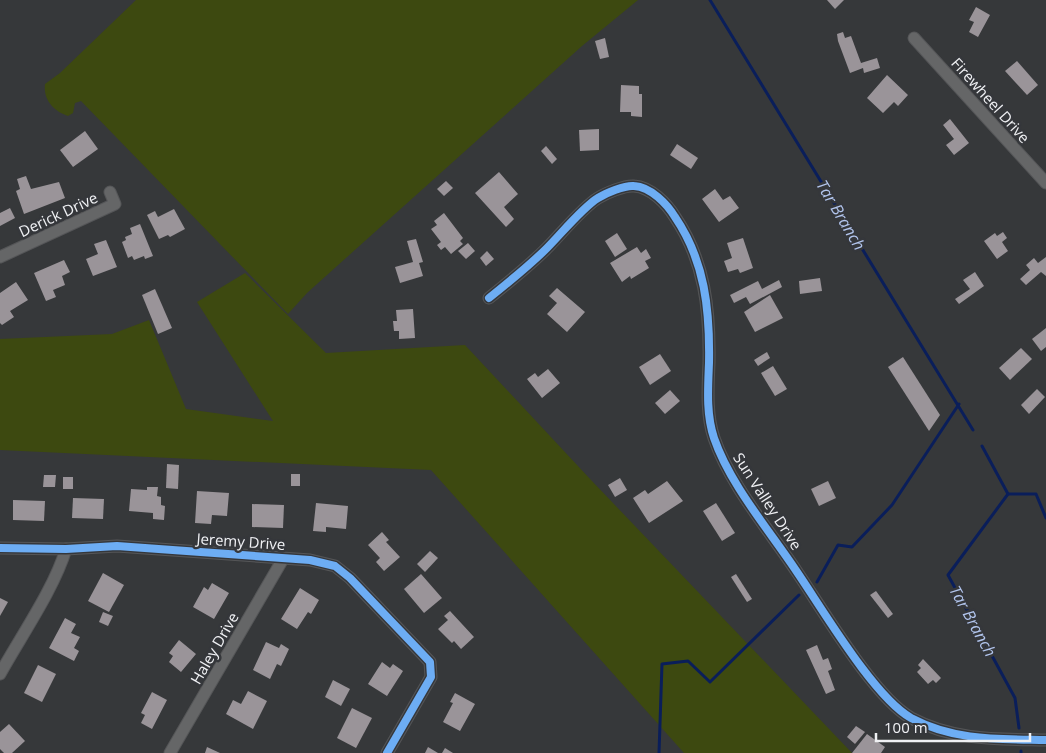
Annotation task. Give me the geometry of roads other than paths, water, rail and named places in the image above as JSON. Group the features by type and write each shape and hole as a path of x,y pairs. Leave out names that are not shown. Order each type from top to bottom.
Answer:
{"street":[{"name":"Firewheel Drive","path":"914,38 1046,183"},
{"name":"Sun Valley Drive","path":"489,298 545,250 598,198 634,186 651,192 670,208 688,235 702,271 708,308 708,400 714,439 733,477 851,650 884,695 911,718 937,730 986,740 1046,740"},
{"name":"Derick Drive","path":"0,257 116,204 110,192"},
{"name":"Jeremy Drive","path":"0,548 66,549 117,546 310,560 335,566 363,590 430,662 431,677 387,753"},
{"path":"0,674 55,578 66,549"},
{"name":"Haley Drive","path":"170,753 282,559"}],"waterway":[{"name":"Tar Branch","path":"710,0 973,430"},
{"path":"817,582 838,545 852,547 892,505 959,404"},
{"name":"Tar Branch","path":"982,446 1008,494 948,575 1015,698 1019,728"},
{"path":"1008,494 1036,494 1046,518"},
{"path":"659,753 662,664 688,661 710,682 799,595"}]}
